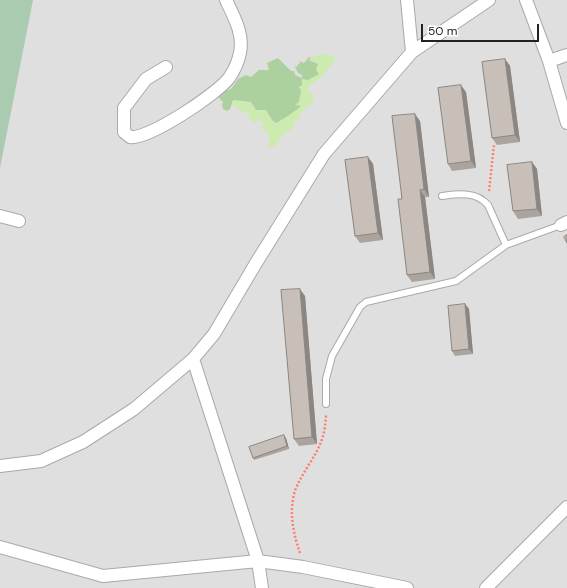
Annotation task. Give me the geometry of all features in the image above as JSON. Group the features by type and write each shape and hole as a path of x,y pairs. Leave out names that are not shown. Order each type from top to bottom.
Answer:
{"street":[{"path":"166,67 146,79 124,108 124,132 130,137 141,136 174,119 215,92 228,78 236,66 241,42 239,27 226,0"},
{"path":"407,0 412,52"},
{"path":"0,466 7,467 41,461 83,442 134,409 193,359 214,334 324,154 412,52 489,0"},
{"path":"526,0 549,60 567,123"},
{"path":"549,60 567,55"},
{"path":"0,216 19,221"},
{"path":"193,359 258,561 262,588"},
{"path":"486,588 567,507"},
{"path":"0,547 103,576 258,561 303,567 407,588"}],"lane":[{"path":"442,196 463,194 474,196 485,201 506,245"},
{"path":"326,404 326,379 332,356 360,307 366,302 456,281 506,245 526,236 564,224"}],"path":[{"path":"488,205 494,145"},
{"path":"302,559 294,534 292,505 297,487 316,454 326,432 326,404"}],"shaded area":[{"path":"0,0 567,0 567,588 0,588"}],"green space":[{"path":"0,0 33,0 0,168"},
{"path":"326,54 336,57 322,77 311,84 307,91 310,91 314,102 308,107 305,107 299,116 299,119 296,122 293,121 294,127 280,137 280,140 275,146 268,147 267,144 270,141 268,132 260,128 264,124 259,119 254,123 249,119 250,116 231,104 233,100 251,102 254,107 266,110 272,121 276,123 279,122 296,111 295,105 299,102 301,83 306,77 316,70 318,64 309,59 311,58 309,57"},
{"path":"309,57 311,58 309,60 318,64 316,70 319,74 308,80 302,79 302,85 299,87 301,90 299,102 295,105 301,106 293,113 276,123 272,120 266,110 256,110 251,102 233,100 230,109 227,111 223,109 223,102 219,98 220,96 227,90 231,89 238,79 246,75 251,77 259,70 269,70 267,63 278,58 291,71 294,71 295,75 302,78 302,75 298,73 294,65 296,67 300,63 299,61 304,63"}],"building":[{"path":"505,59 515,135 492,138 482,62"},
{"path":"461,85 471,161 448,164 438,88"},
{"path":"415,114 424,189 420,190 430,272 407,275 398,199 402,199 392,116"},
{"path":"368,157 378,233 355,236 345,160"},
{"path":"532,162 537,209 513,211 507,165"},
{"path":"567,235 567,243 564,237"},
{"path":"300,289 312,437 294,439 281,290"},
{"path":"465,304 469,349 452,351 448,306"},
{"path":"284,435 287,446 253,458 249,447"}]}
